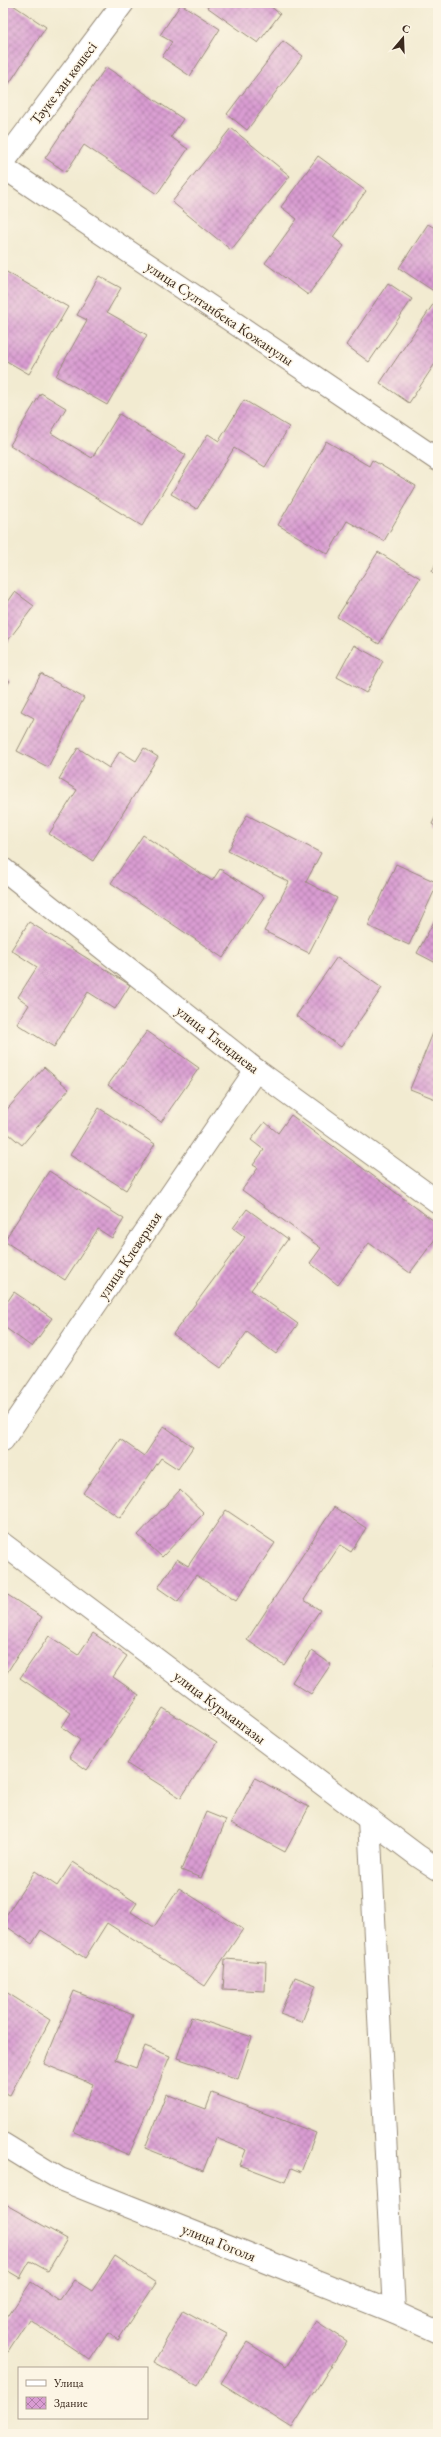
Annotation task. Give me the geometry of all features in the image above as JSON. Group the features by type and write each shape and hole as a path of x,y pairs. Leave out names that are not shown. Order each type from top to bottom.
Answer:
{"street":[{"name":"Тәуке хан көшесі","path":"3,163 123,3"},
{"name":"улица Султанбека Кожанулы","path":"3,167 438,460"},
{"name":"улица Тлендиева","path":"3,869 256,1070 438,1202"},
{"name":"улица Клеверная","path":"3,1440 256,1070"},
{"name":"улица Курмангазы","path":"3,1544 438,1869"},
{"path":"370,1819 394,2312"},
{"name":"улица Гоголя","path":"3,2144 60,2179 394,2312 438,2332"}],"building":[{"path":"3,3 10,3 46,27 5,90"},
{"path":"210,3 272,3 270,6 280,14 258,43 207,7"},
{"path":"181,4 220,29 190,76 162,57 172,42 160,35"},
{"path":"283,41 303,56 247,130 227,114"},
{"path":"106,67 183,119 171,137 188,149 157,194 84,145 66,172 45,158"},
{"path":"231,128 290,176 231,250 172,202"},
{"path":"318,156 366,191 333,237 344,246 308,295 265,263 297,219 281,207"},
{"path":"428,224 438,230 438,294 399,268"},
{"path":"3,270 68,307 29,374 3,359"},
{"path":"99,276 121,288 107,312 147,335 107,405 56,376 87,320 77,315"},
{"path":"388,283 412,299 369,362 346,345"},
{"path":"438,297 438,359 409,403 380,383"},
{"path":"41,393 66,408 51,433 92,458 119,414 186,455 142,526 10,445"},
{"path":"244,400 289,427 265,467 234,448 197,509 171,494 208,434 219,441"},
{"path":"326,441 369,466 372,460 416,486 384,541 347,521 328,554 278,525"},
{"path":"378,552 420,578 379,644 337,617"},
{"path":"438,558 438,575 432,572"},
{"path":"15,592 34,606 3,647 3,609"},
{"path":"354,645 383,661 366,693 337,677"},
{"path":"41,674 84,698 48,767 17,751 34,718 21,711"},
{"path":"3,676 10,681 3,691"},
{"path":"78,748 109,768 120,751 136,761 144,748 158,757 93,861 49,834 77,790 59,779"},
{"path":"438,812 438,828 432,824"},
{"path":"247,815 321,853 306,882 337,898 309,953 264,931 289,882 228,851"},
{"path":"143,835 212,881 220,869 264,897 223,958 111,883"},
{"path":"396,864 438,883 409,945 368,926"},
{"path":"438,914 438,964 417,953"},
{"path":"29,922 130,985 115,1009 88,992 54,1047 17,1024 29,1005 18,997 37,967 11,950"},
{"path":"337,957 382,988 341,1047 296,1016"},
{"path":"147,1031 199,1068 161,1122 108,1085"},
{"path":"433,1033 438,1035 438,1100 410,1089"},
{"path":"44,1067 69,1089 22,1145 3,1129 3,1114"},
{"path":"99,1108 155,1144 126,1190 70,1155"},
{"path":"291,1115 438,1224 438,1235 410,1273 369,1243 338,1285 310,1263 321,1248 242,1190 258,1168 253,1165 264,1150 251,1140 265,1122 278,1133"},
{"path":"49,1171 124,1219 112,1238 98,1229 65,1280 4,1241"},
{"path":"247,1209 288,1239 251,1290 298,1324 276,1354 247,1332 221,1368 173,1334 245,1237 233,1228"},
{"path":"14,1292 52,1318 32,1347 3,1326 3,1308"},
{"path":"164,1426 193,1447 178,1469 161,1458 120,1518 83,1493 120,1439 144,1456"},
{"path":"180,1490 204,1513 162,1557 138,1535"},
{"path":"334,1507 366,1528 351,1552 340,1545 304,1600 320,1610 284,1665 247,1640"},
{"path":"226,1510 275,1543 236,1601 196,1575 178,1602 158,1588 177,1559 188,1566"},
{"path":"3,1592 42,1617 3,1679"},
{"path":"93,1633 127,1656 113,1677 139,1695 87,1770 69,1757 80,1740 62,1727 71,1713 20,1678 49,1636 78,1655"},
{"path":"438,1644 438,1668 433,1667"},
{"path":"312,1651 331,1664 311,1694 292,1682"},
{"path":"163,1708 217,1742 181,1798 127,1764"},
{"path":"255,1778 309,1807 285,1852 231,1823"},
{"path":"206,1812 226,1820 201,1878 181,1870"},
{"path":"73,1862 137,1903 131,1912 154,1927 179,1888 243,1929 205,1986 107,1923 85,1958 41,1930 32,1944 3,1924 3,1920 35,1871 57,1886"},
{"path":"225,1959 266,1962 265,1991 223,1989"},
{"path":"295,1977 316,1985 302,2022 280,2014"},
{"path":"74,1991 133,2015 115,2060 136,2068 145,2046 170,2056 129,2155 74,2132 93,2084 44,2064"},
{"path":"6,1992 50,2020 10,2095 3,2092 3,1999"},
{"path":"191,2017 252,2037 238,2079 177,2058"},
{"path":"212,2093 316,2133 301,2172 291,2168 285,2182 240,2165 246,2150 216,2138 203,2171 145,2148 166,2094 206,2109"},
{"path":"3,2203 67,2239 48,2271 30,2261 20,2278 3,2268"},
{"path":"115,2256 156,2283 118,2340 108,2333 90,2360 29,2319 3,2359 3,2320 5,2321 31,2282 59,2301 74,2280 92,2291"},
{"path":"183,2310 227,2334 198,2386 154,2362"},
{"path":"316,2321 347,2341 292,2428 221,2383 247,2342 286,2367"}]}
